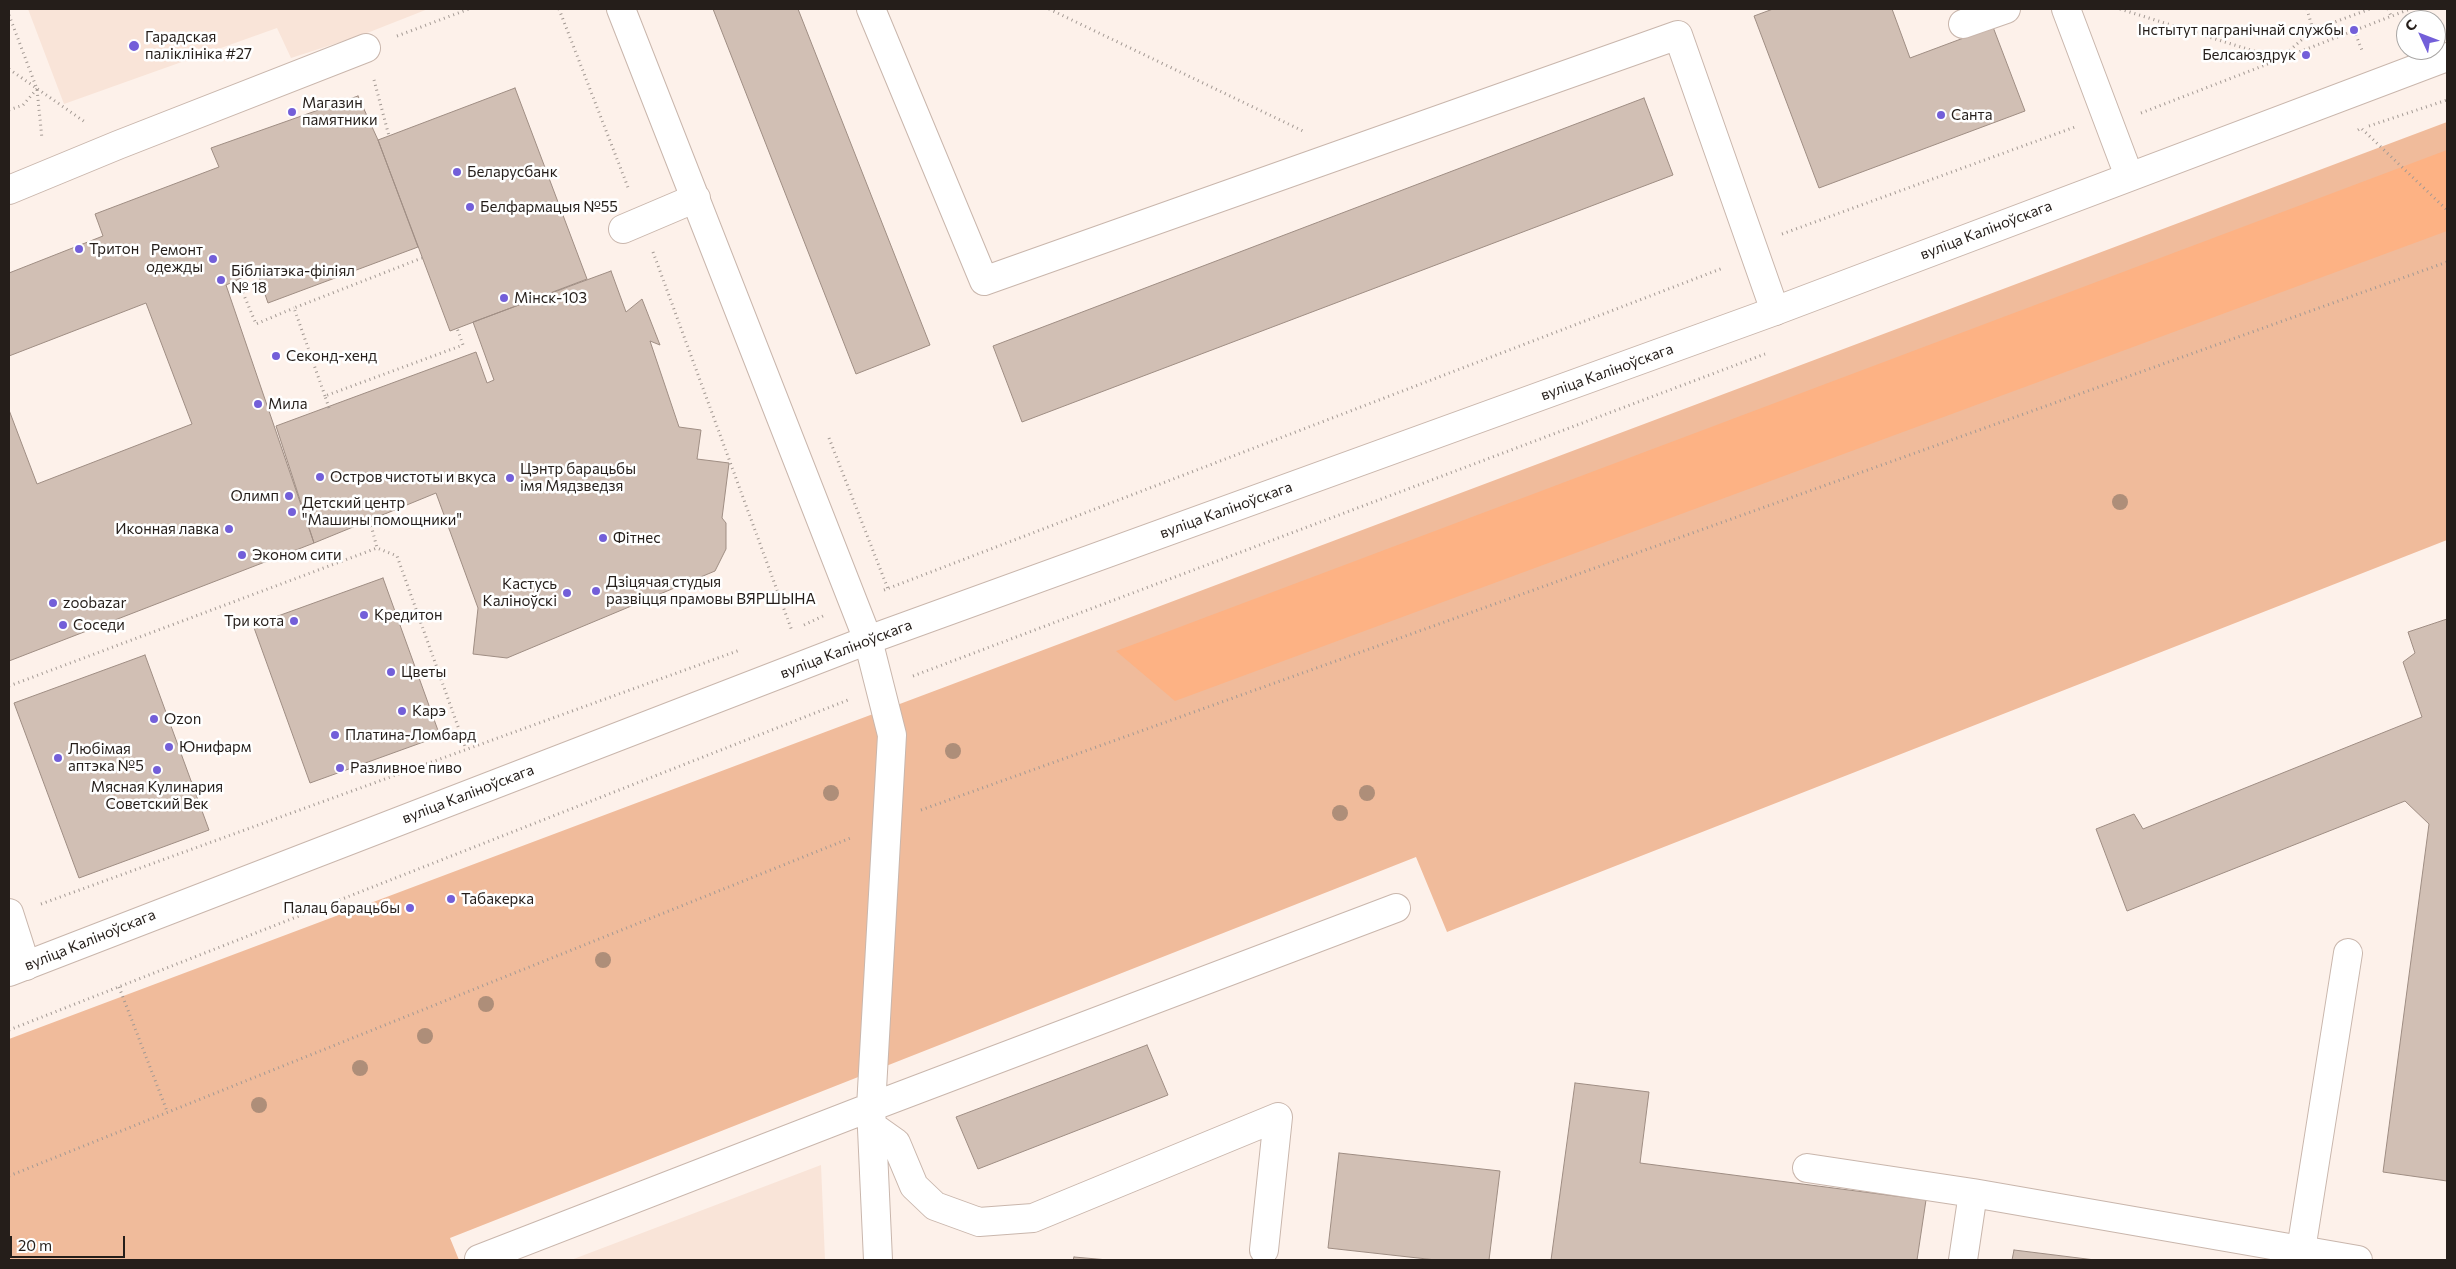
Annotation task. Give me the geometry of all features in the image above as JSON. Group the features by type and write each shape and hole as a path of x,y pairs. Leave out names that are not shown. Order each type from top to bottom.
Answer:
{"main road":[{"path":"621,9 868,640 892,735 871,1116 878,1260"},
{"path":"871,9 984,281 1678,35 1775,311"},
{"path":"1963,24 2006,9"},
{"path":"2066,9 2129,176"},
{"path":"9,190 118,145 366,48"},
{"name":"вуліца Каліноўскага","path":"17,969 868,640 1775,311 2447,56"},
{"path":"632,225 696,198"},
{"path":"479,1259 871,1116 1396,908"},
{"path":"10,916 17,969"},
{"path":"2301,1250 2348,953"},
{"path":"871,1116 896,1143 914,1186 935,1206 979,1222 1033,1218 1278,1117 1264,1250"},
{"path":"1807,1168 1973,1193 2358,1260"},
{"path":"1963,1260 1973,1193"}],"path":[{"path":"389,136 366,48 469,9"},
{"path":"559,9 632,225 792,631"},
{"path":"1049,9 1346,152"},
{"path":"2120,9 2279,59"},
{"path":"2307,9 2313,30"},
{"path":"2279,59 2313,30 2370,9"},
{"path":"2388,9 2391,16"},
{"path":"783,635 853,602 1738,262 1772,238 2097,119 2129,118 2410,9"},
{"path":"9,15 37,89 45,175"},
{"path":"9,69 118,145"},
{"path":"9,110 23,105 37,89"},
{"path":"2352,132 2447,100"},
{"path":"2361,128 2447,210"},
{"path":"241,288 256,324 422,258"},
{"path":"9,1176 886,822 2447,262"},
{"path":"294,308 330,408"},
{"path":"325,396 463,345 457,328"},
{"path":"9,1030 821,709 1774,350"},
{"path":"370,521 377,548"},
{"path":"9,686 377,548 397,556 466,748"},
{"path":"10,916 466,748 746,648"},
{"path":"119,987 167,1111"}],"shaded area":[{"name":"Гарадская паліклініка #27","path":"28,9 428,9 362,35 291,58 277,28 64,104"},
{"path":"2447,122 2447,540 1447,932 1416,857 450,1238 459,1260 9,1260 9,1039"},
{"path":"2447,150 2447,231 1175,701 1116,651"},
{"path":"821,1165 825,1260 571,1260"}],"building":[{"path":"713,9 798,9 930,345 856,374"},
{"path":"1773,9 1892,9 1910,58 1993,27 2025,111 1819,188 1754,16"},
{"path":"515,88 587,279 450,331 378,140"},
{"path":"358,96 378,140 418,247 268,303 257,271 226,285 314,543 9,661 9,410 37,484 192,424 146,303 9,356 9,273 103,236 95,214 219,167 211,148"},
{"path":"1644,98 1673,175 1022,422 993,346"},
{"name":"Цэнтр барацьбы імя Мядзведзя","path":"611,271 626,312 642,299 660,345 650,341 679,427 701,430 697,459 729,463 722,518 726,523 726,549 715,571 507,658 473,654 478,608 436,493 314,543 276,426 476,352 487,383 494,380 473,322"},
{"path":"383,578 440,736 310,783 253,625"},
{"path":"2447,619 2447,1181 2383,1172 2429,824 2405,801 2127,911 2096,829 2134,814 2143,829 2422,717 2403,662 2415,653 2408,632"},
{"path":"145,655 209,830 79,878 14,703"},
{"path":"1147,1045 1168,1095 978,1169 956,1117"},
{"path":"1575,1083 1649,1092 1640,1163 1926,1200 1917,1260 1551,1260"},
{"path":"1339,1153 1500,1171 1489,1260 1436,1260 1328,1248"},
{"path":"2014,1250 2095,1260 2012,1260"},
{"path":"1074,1257 1108,1260 1073,1260"}],"place":[{"name":"Інстытут пагранічнай службы","path":"2354,30"},
{"name":"Гарадская паліклініка #27","path":"134,46"},
{"name":"Белсаюздрук","path":"2306,55"},
{"name":"Магазин памятники","path":"292,112"},
{"name":"Санта","path":"1941,115"},
{"name":"Беларусбанк","path":"457,172"},
{"name":"Белфармацыя №55","path":"470,207"},
{"name":"Тритон","path":"79,249"},
{"name":"Ремонт одежды","path":"213,259"},
{"name":"Бібліатэка-філіял № 18","path":"221,280"},
{"name":"Мінск-103","path":"504,298"},
{"name":"Секонд-хенд","path":"276,356"},
{"name":"Мила","path":"258,404"},
{"name":"Остров чистоты и вкуса","path":"320,477"},
{"name":"Цэнтр барацьбы імя Мядзведзя","path":"510,478"},
{"name":"Олимп","path":"289,496"},
{"name":"Детский центр \"Машины помощники\"","path":"292,512"},
{"name":"Иконная лавка","path":"229,529"},
{"name":"Фітнес","path":"603,538"},
{"name":"Эконом сити","path":"242,555"},
{"name":"Дзіцячая студыя развіцця прамовы ВЯРШЫНА","path":"596,591"},
{"name":"Кастусь Каліноўскі","path":"567,593"},
{"name":"zoobazar","path":"53,603"},
{"name":"Кредитон","path":"364,615"},
{"name":"Три кота","path":"294,621"},
{"name":"Соседи","path":"63,625"},
{"name":"Цветы","path":"391,672"},
{"name":"Карэ","path":"402,711"},
{"name":"Ozon","path":"154,719"},
{"name":"Платина-Ломбард","path":"335,735"},
{"name":"Юнифарм","path":"169,747"},
{"name":"Любімая аптэка №5","path":"58,758"},
{"name":"Разливное пиво","path":"340,768"},
{"name":"Мясная Кулинария Советский Век","path":"157,770"},
{"name":"Табакерка","path":"451,899"},
{"name":"Палац барацьбы","path":"410,908"}]}
